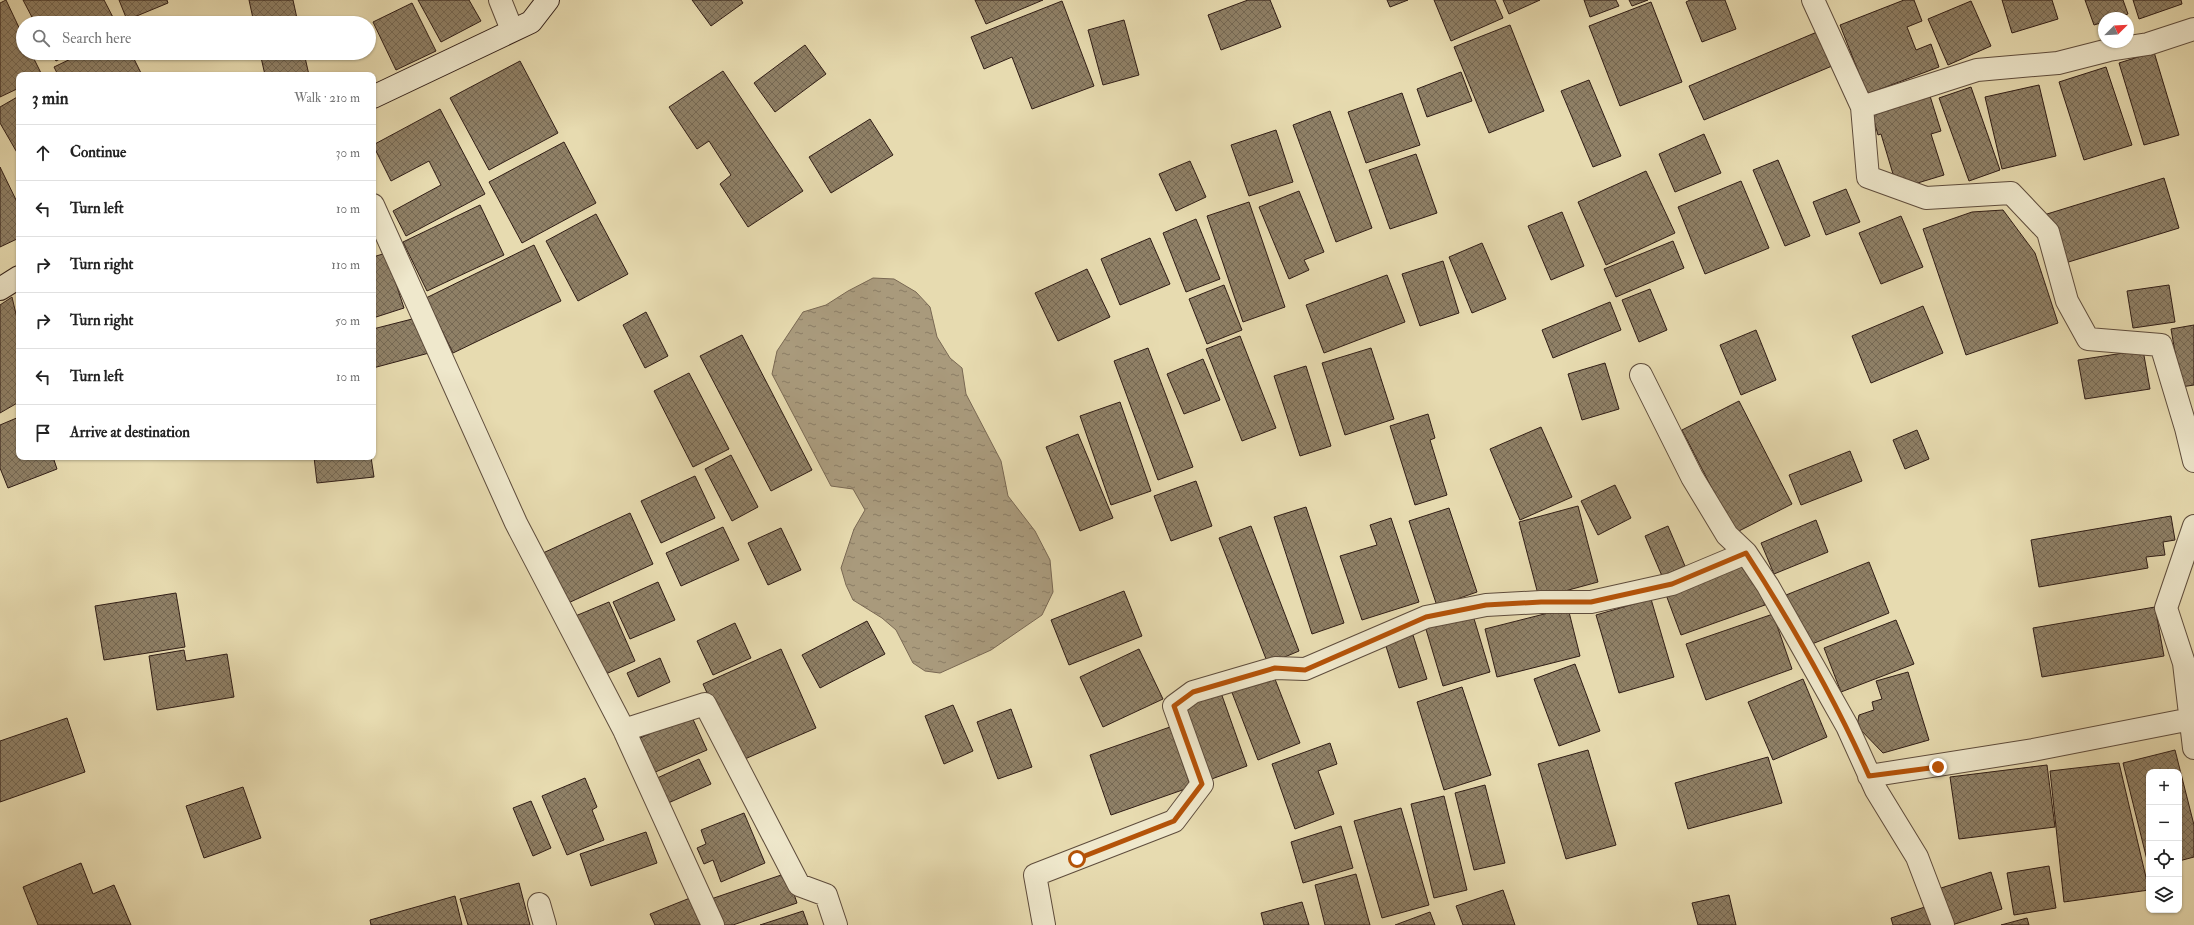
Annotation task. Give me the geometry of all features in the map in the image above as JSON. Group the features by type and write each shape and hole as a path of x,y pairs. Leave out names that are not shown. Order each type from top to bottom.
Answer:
{"street":[{"path":"500,0 512,30"},
{"path":"376,96 531,22 548,0"},
{"path":"1813,0 1862,107 1868,177 1926,198 2010,193 2048,232 2067,301 2088,339 2161,345 2186,428 2194,461"},
{"path":"1862,107 1977,70 2058,63 2109,50 2148,44 2194,29"},
{"path":"376,212 516,523 624,730 713,925"},
{"path":"0,289 16,279"},
{"path":"1641,375 1692,477 1727,535 1746,553 1768,586 1847,726 1876,790 1917,857 1944,925"},
{"path":"2194,526 2166,608 2184,663 2194,748"},
{"path":"1044,925 1035,875 1174,821 1202,784 1174,706 1193,692 1275,668 1305,670 1426,617 1486,605 1541,602 1591,602 1672,584 1746,553"},
{"path":"624,730 705,704 799,885 826,895 836,925"},
{"path":"1869,776 2033,750 2191,719"},
{"path":"539,904 545,925"}],"water":[{"path":"873,278 894,279 916,292 930,307 937,337 950,358 962,368 966,394 1001,461 1008,496 1035,531 1050,560 1053,592 1042,615 991,650 940,673 925,671 913,663 896,630 882,618 853,600 846,585 841,568 854,529 865,510 853,489 831,486 772,374 777,351 803,312 826,305"}],"building":[{"path":"6,0 16,21 16,60 34,60 40,72 16,72 16,89 0,97 0,3"},
{"path":"23,0 104,0 112,16 31,16"},
{"path":"119,0 167,0 168,3 137,16 125,16"},
{"path":"249,0 293,0 296,16 252,16"},
{"path":"418,0 469,0 481,21 441,42"},
{"path":"692,0 741,0 743,3 711,26"},
{"path":"975,0 1043,0 986,24"},
{"path":"1248,0 1270,0 1281,27 1221,50 1208,15"},
{"path":"1387,0 1408,0 1390,7"},
{"path":"1434,0 1495,0 1503,18 1451,41"},
{"path":"1503,0 1540,0 1509,14"},
{"path":"1584,0 1616,0 1619,6 1590,17"},
{"path":"1629,0 1648,0 1632,6"},
{"path":"1690,0 1725,0 1736,29 1702,42 1686,2"},
{"path":"1904,0 1914,0 1922,21 1907,27 1916,50 1931,44 1939,67 1867,94 1840,25"},
{"path":"2002,0 2052,0 2058,19 2012,33"},
{"path":"2085,0 2123,0 2127,12 2098,12 2098,24 2094,25"},
{"path":"2133,0 2181,0 2182,4 2139,19"},
{"path":"1062,1 1094,86 1032,109 1012,57 984,69 971,37"},
{"path":"1971,1 1991,46 1948,65 1928,19"},
{"path":"1651,2 1682,82 1620,106 1589,26"},
{"path":"412,3 436,51 396,70 376,28 376,21"},
{"path":"1124,20 1139,75 1103,85 1088,30"},
{"path":"1510,25 1544,111 1489,133 1454,47"},
{"path":"1817,32 1832,66 1704,120 1689,86"},
{"path":"805,45 826,74 775,112 754,83"},
{"path":"2154,52 2179,135 2144,145 2119,63"},
{"path":"68,60 134,60 140,72 56,72 54,67"},
{"path":"262,60 306,60 308,72 264,72"},
{"path":"520,61 558,133 489,170 450,98"},
{"path":"2106,67 2132,145 2084,160 2059,82"},
{"path":"723,71 803,191 748,227 720,184 731,175 709,141 697,149 669,107"},
{"path":"1461,72 1472,101 1427,117 1417,89"},
{"path":"1589,80 1621,156 1593,167 1561,91"},
{"path":"2039,85 2056,156 2002,169 1985,97"},
{"path":"1971,87 2000,170 1969,181 1939,98"},
{"path":"1402,93 1420,145 1366,163 1348,112"},
{"path":"1930,96 1941,131 1931,134 1944,175 1911,185 1893,174 1881,134 1878,135 1872,114"},
{"path":"16,98 16,151 0,123 0,107"},
{"path":"440,109 485,194 406,236 393,211 441,185 429,161 391,181 376,151 376,143"},
{"path":"1330,111 1372,228 1336,242 1293,125"},
{"path":"870,119 893,155 831,193 809,157"},
{"path":"1276,130 1293,182 1249,196 1231,145"},
{"path":"1704,134 1721,173 1675,192 1659,154"},
{"path":"564,142 596,203 522,243 489,182"},
{"path":"1416,154 1437,213 1390,229 1369,170"},
{"path":"1778,160 1810,236 1785,246 1753,170"},
{"path":"1190,161 1206,197 1176,211 1159,174"},
{"path":"0,167 16,200 16,239 0,247"},
{"path":"1646,171 1675,233 1606,265 1578,202"},
{"path":"2164,178 2179,228 2062,264 2047,214"},
{"path":"1741,181 1769,248 1705,274 1678,207"},
{"path":"1846,189 1860,222 1826,235 1813,202"},
{"path":"1299,191 1324,252 1304,260 1309,270 1289,279 1259,207"},
{"path":"1249,202 1285,307 1243,322 1207,216"},
{"path":"480,205 504,255 427,291 403,242"},
{"path":"2003,210 2035,253 2058,323 1966,355 1923,229 1972,212"},
{"path":"1562,212 1584,266 1551,280 1528,226"},
{"path":"596,214 628,274 578,301 546,241"},
{"path":"1901,216 1923,267 1881,284 1859,233"},
{"path":"1196,219 1220,279 1186,292 1163,233"},
{"path":"1150,238 1170,284 1120,305 1101,259"},
{"path":"1673,241 1684,268 1616,297 1604,269"},
{"path":"1482,243 1506,299 1472,313 1449,257"},
{"path":"534,245 561,301 453,353 426,298"},
{"path":"386,253 404,308 376,317 376,256"},
{"path":"1443,261 1459,313 1420,326 1402,274"},
{"path":"1087,269 1110,317 1058,341 1035,293"},
{"path":"1387,275 1405,322 1324,353 1306,305"},
{"path":"1224,285 1242,330 1207,344 1189,299"},
{"path":"2169,285 2175,322 2133,328 2127,291"},
{"path":"1650,289 1667,330 1639,342 1622,300"},
{"path":"12,297 16,314 16,404 0,413 0,305"},
{"path":"1610,302 1621,330 1553,358 1542,330"},
{"path":"1923,306 1943,353 1871,383 1852,336"},
{"path":"646,312 668,356 645,368 623,325"},
{"path":"420,317 429,353 376,367 376,328"},
{"path":"2194,325 2194,385 2181,387 2171,329"},
{"path":"1756,330 1776,380 1741,395 1720,345"},
{"path":"742,335 812,470 771,491 700,356"},
{"path":"1240,336 1276,428 1242,441 1206,349"},
{"path":"1148,348 1193,467 1158,480 1114,361"},
{"path":"1371,348 1394,419 1345,435 1322,363"},
{"path":"2143,350 2150,389 2085,399 2078,360"},
{"path":"1203,359 1220,400 1184,414 1167,374"},
{"path":"1605,363 1619,409 1582,420 1568,374"},
{"path":"1306,366 1331,446 1300,456 1274,376"},
{"path":"689,373 729,449 693,467 654,391"},
{"path":"1739,401 1792,504 1735,533 1682,430"},
{"path":"1120,402 1151,491 1111,505 1080,416"},
{"path":"1428,414 1435,438 1430,440 1447,495 1415,505 1390,426"},
{"path":"16,418 16,460 54,460 57,469 8,488 0,468 0,425"},
{"path":"1541,427 1572,497 1520,520 1490,449"},
{"path":"1917,430 1929,459 1905,469 1893,440"},
{"path":"1078,434 1113,518 1080,531 1046,447"},
{"path":"1850,451 1862,481 1801,505 1789,475"},
{"path":"731,455 758,507 732,521 705,469"},
{"path":"314,460 371,460 374,477 317,483"},
{"path":"695,476 715,518 661,543 641,501"},
{"path":"1196,481 1212,526 1171,541 1154,496"},
{"path":"1615,485 1631,518 1598,535 1581,501"},
{"path":"1578,506 1598,582 1539,598 1519,522"},
{"path":"1306,507 1344,623 1312,634 1274,517"},
{"path":"1449,508 1477,592 1437,606 1409,521"},
{"path":"630,513 653,564 566,604 543,553"},
{"path":"2171,516 2175,540 2163,542 2165,555 2146,557 2148,568 2039,587 2031,540"},
{"path":"1391,518 1419,602 1362,620 1340,556 1377,545 1370,525"},
{"path":"1816,520 1828,552 1774,574 1761,543"},
{"path":"1251,526 1299,651 1268,664 1219,538"},
{"path":"1668,526 1685,566 1662,576 1645,536"},
{"path":"723,527 739,560 681,586 666,553"},
{"path":"781,528 801,570 768,585 748,543"},
{"path":"1749,562 1765,605 1681,635 1665,592"},
{"path":"1869,562 1889,613 1807,646 1786,595"},
{"path":"658,582 675,620 630,639 613,602"},
{"path":"1124,591 1142,636 1069,665 1051,620"},
{"path":"176,593 185,647 104,660 95,606"},
{"path":"1651,599 1674,677 1619,693 1596,615"},
{"path":"609,602 635,661 599,677 573,617"},
{"path":"2155,607 2164,656 2042,677 2033,628"},
{"path":"1568,608 1580,656 1497,677 1485,629"},
{"path":"1472,612 1490,672 1443,686 1425,626"},
{"path":"1773,614 1792,669 1706,700 1686,644"},
{"path":"1896,620 1914,664 1841,692 1824,648"},
{"path":"867,621 885,654 820,688 802,655"},
{"path":"735,623 751,658 713,675 697,641"},
{"path":"1413,635 1427,679 1399,688 1385,643"},
{"path":"781,649 816,728 738,762 703,684"},
{"path":"1139,649 1163,699 1103,727 1080,677"},
{"path":"184,650 186,661 227,654 234,697 157,710 149,656"},
{"path":"660,658 670,682 638,697 627,673"},
{"path":"1575,664 1600,731 1559,746 1534,679"},
{"path":"1908,672 1929,740 1883,753 1857,726 1859,715 1874,710 1872,702 1882,699 1876,681"},
{"path":"1273,674 1300,743 1258,760 1231,690"},
{"path":"1803,679 1827,737 1773,760 1748,702"},
{"path":"1462,687 1491,775 1444,790 1417,702"},
{"path":"1220,690 1247,766 1209,780 1183,703"},
{"path":"953,705 973,751 944,764 925,716"},
{"path":"1011,709 1032,767 998,779 977,722"},
{"path":"691,715 707,750 653,773 638,739"},
{"path":"67,718 85,772 0,802 0,741"},
{"path":"1170,727 1191,787 1111,815 1090,755"},
{"path":"1330,743 1337,764 1318,771 1334,814 1295,829 1272,764"},
{"path":"1588,750 1616,845 1566,859 1538,764"},
{"path":"2175,750 2180,769 2146,769 2146,856 2123,763"},
{"path":"1768,757 1782,803 1688,829 1675,783"},
{"path":"699,759 711,784 666,804 655,779"},
{"path":"2119,763 2146,877 2146,890 2064,902 2050,771"},
{"path":"2047,765 2055,827 1959,839 1950,777"},
{"path":"585,778 597,807 592,810 604,840 567,855 542,796"},
{"path":"2182,778 2194,825 2194,857 2182,860"},
{"path":"1485,785 1505,863 1474,870 1455,793"},
{"path":"243,787 261,838 204,858 186,806"},
{"path":"1444,796 1467,890 1434,898 1411,804"},
{"path":"531,801 551,848 533,856 513,808"},
{"path":"1401,808 1429,905 1382,918 1354,821"},
{"path":"744,813 765,863 721,882 713,860 704,864 697,848 706,844 701,830"},
{"path":"1341,826 1353,868 1303,883 1291,842"},
{"path":"646,832 657,863 591,886 580,854"},
{"path":"81,863 93,894 114,885 131,925 38,925 23,887"},
{"path":"2049,866 2056,908 2014,915 2007,873"},
{"path":"1991,872 2002,909 1952,925 1938,889"},
{"path":"787,873 797,903 733,925 719,925 711,899"},
{"path":"1356,874 1370,925 1325,925 1315,885"},
{"path":"519,883 530,925 468,925 460,899"},
{"path":"1503,890 1515,925 1463,925 1456,906"},
{"path":"1729,895 1736,925 1698,925 1692,903"},
{"path":"455,896 462,925 371,925 370,920"},
{"path":"690,898 701,925 655,925 650,914"},
{"path":"1302,902 1309,925 1264,925 1261,913"},
{"path":"1928,906 1935,925 1893,925 1891,918"},
{"path":"803,911 808,925 760,925"},
{"path":"1430,912 1435,925 1395,925"},
{"path":"2027,918 2029,925 2001,925"}],"route":[{"path":"1077,859 1174,821 1202,784 1174,706 1193,692 1275,668 1305,670 1426,617 1486,605 1541,602 1591,602 1672,584 1746,553 1768,586 1847,726 1869,776 1938,767"}]}
